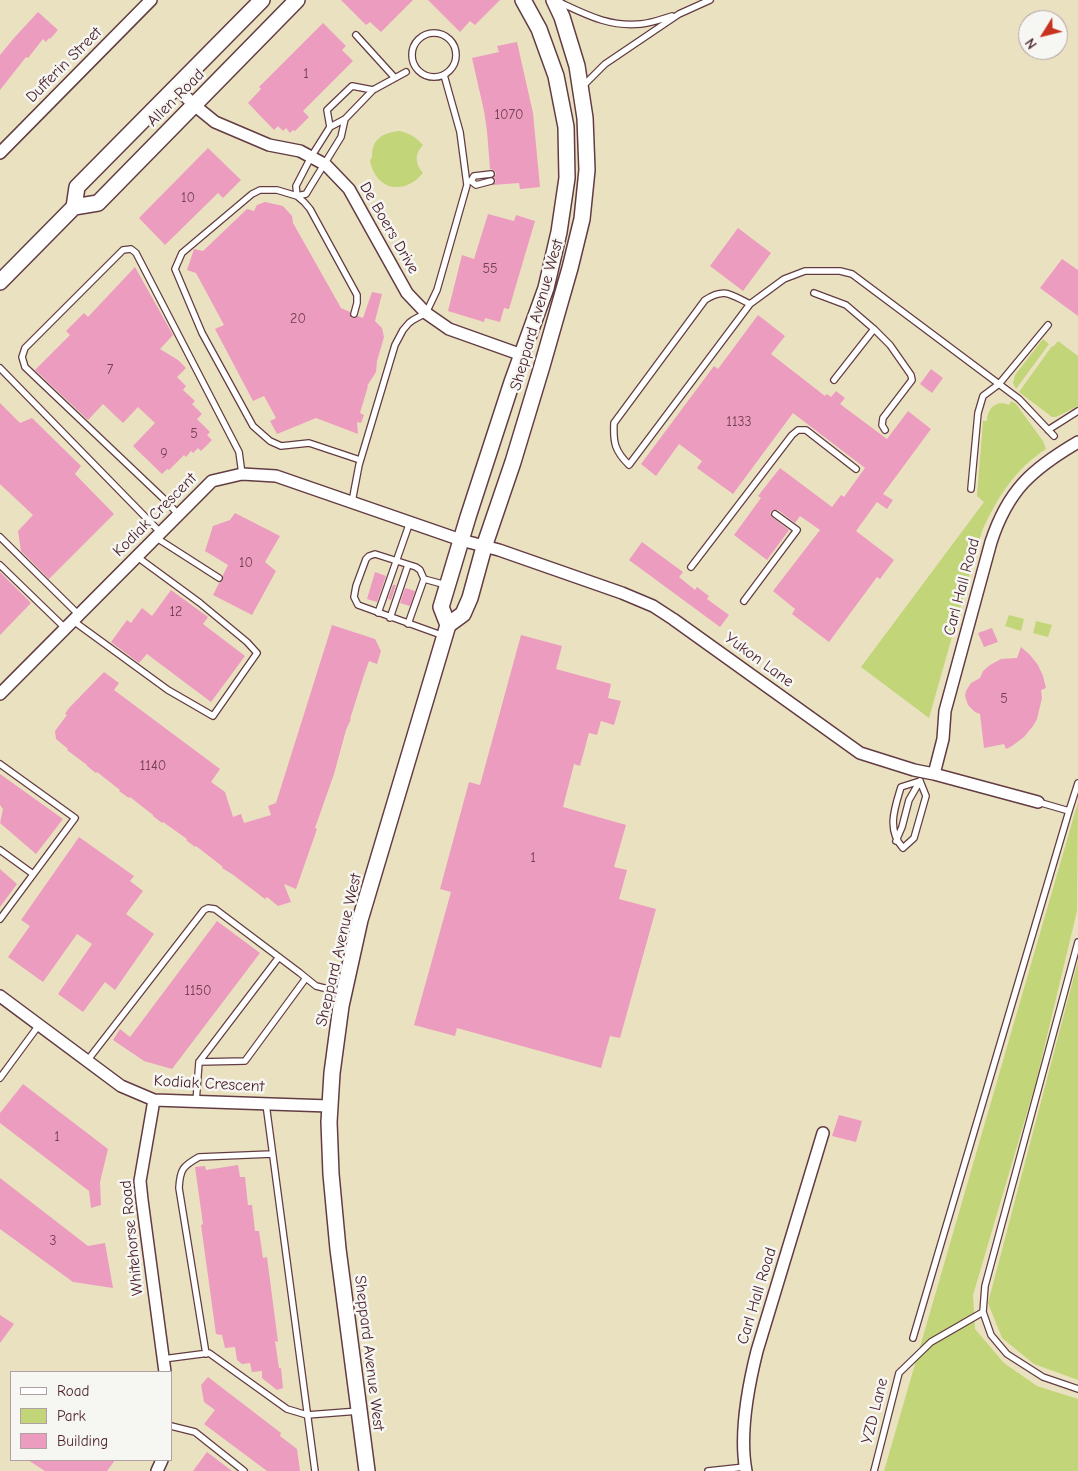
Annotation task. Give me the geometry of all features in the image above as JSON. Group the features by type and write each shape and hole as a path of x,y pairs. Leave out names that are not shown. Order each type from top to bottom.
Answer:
{"main road":[{"name":"Allen Road","path":"74,208 78,187 262,0"},
{"name":"Allen Road","path":"0,282 74,208 98,203 297,0"},
{"name":"Sheppard Avenue West","path":"367,1471 338,1249 331,1174 329,1106 332,1073 344,993 360,920 446,631 441,607 461,540 546,288 559,232 568,178 566,127 556,76 539,29 523,0"},
{"name":"Sheppard Avenue West","path":"446,631 463,614 470,598 484,547 513,462 542,366 582,219 587,170 585,118 577,66 562,16 555,0"}],"street":[{"name":"Dufferin Street","path":"0,153 151,0"},
{"name":"De Boers Drive","path":"176,88 216,122 269,146 300,152 324,164 349,189 407,293 426,313 449,329 522,355"},
{"name":"Carl Hall Road","path":"926,776 943,739 946,711 998,522 1011,499 1030,476 1049,459 1078,442"},
{"name":"Kodiak Crescent","path":"0,694 212,481 242,474 276,476 461,540"},
{"name":"Yukon Lane","path":"461,540 499,550 622,593 653,606 673,618 860,753 926,776 1038,802"},
{"name":"Kodiak Crescent","path":"0,996 121,1086 154,1100 329,1106"},
{"name":"Whitehorse Road","path":"154,1100 140,1181 165,1371"},
{"name":"Carl Hall Road","path":"746,1469 744,1435 756,1350 823,1134"}],"lane":[{"path":"555,0 589,16 618,24 643,24 679,14 710,0"},
{"path":"580,89 605,64 679,14"},
{"path":"432,32 447,36 456,48 455,64 444,75 430,77 418,71 414,65 411,51 418,38 424,34 432,32"},
{"path":"356,35 395,78"},
{"path":"297,196 296,186 330,127 345,119 373,90 406,72"},
{"path":"444,75 460,132 469,181"},
{"path":"330,127 327,110 352,86 373,90"},
{"path":"297,196 306,194 341,137 345,119"},
{"path":"352,502 360,460 395,345 409,323 426,313 437,290 467,184 474,176 490,174"},
{"path":"469,181 476,184 491,182"},
{"path":"354,314 357,303 356,295 310,209 297,196 277,190 260,190 252,194 182,252 175,268 202,333 253,426 270,441 280,446 309,443 360,460"},
{"path":"178,514 26,367 22,357 25,348 123,250 131,249 136,253 239,452 242,474"},
{"path":"750,304 725,292 714,294 705,300 614,423 613,438 618,454 629,465 750,304 784,279 805,271 840,271 852,274 1019,399 1054,436"},
{"path":"814,293 846,305 890,345 910,375 912,380 883,418 882,425 885,430"},
{"path":"971,489 978,413 983,396 999,384 1048,325"},
{"path":"834,380 874,329"},
{"path":"0,368 158,534 219,578"},
{"path":"1048,430 1078,412"},
{"path":"691,567 775,456 798,430 806,430 856,469"},
{"path":"744,601 797,530 775,514"},
{"path":"378,613 410,522"},
{"path":"0,537 72,621"},
{"path":"408,624 424,579 420,570 408,564 371,554 366,559 354,597 358,605 408,624 446,631"},
{"path":"0,565 72,621 168,690 213,716 257,653 247,642 200,603 136,556"},
{"path":"390,618 408,564"},
{"path":"424,579 448,585"},
{"path":"0,764 74,818 0,919"},
{"path":"926,776 926,796 914,838 903,848 896,841 892,819 900,787 926,776"},
{"path":"896,841 909,800 926,776"},
{"path":"913,1338 1078,783"},
{"path":"1038,802 1069,811"},
{"path":"0,850 33,874"},
{"path":"87,1060 204,910 208,908 216,909 316,986 344,993"},
{"path":"1078,942 985,1286 983,1312 991,1335 1007,1354 1043,1377 1078,1389"},
{"path":"196,1102 199,1062 279,957"},
{"path":"199,1062 244,1061 306,978"},
{"path":"0,1078 39,1025"},
{"path":"266,1104 315,1471"},
{"path":"206,1354 179,1188 180,1172 190,1162 200,1157 272,1154"},
{"name":"YZD Lane","path":"874,1471 899,1373 931,1342 983,1312"},
{"path":"163,1360 210,1353 287,1409 307,1414 359,1411"},
{"path":"172,1426 195,1432 244,1471"},
{"path":"708,1471 746,1469"}],"green space":[{"path":"399,131 412,136 423,145 418,152 417,159 418,166 423,173 408,185 392,187 384,184 378,178 373,171 370,161 372,151 379,138"},
{"path":"1043,339 1049,344 1016,389 1013,383 1015,375"},
{"path":"1058,341 1078,356 1078,406 1056,417 1052,417 1019,392 1052,346"},
{"path":"1011,401 1016,404 1043,441 1046,449 1025,466 1008,485 982,531 929,718 861,667 984,502 977,496 983,421 987,421 993,406 1000,403 1009,405"},
{"path":"1009,615 1024,619 1021,631 1005,626"},
{"path":"1036,621 1052,625 1048,637 1033,633"},
{"path":"1078,802 1077,911 1036,1082 973,1295 975,1329 1004,1363 1037,1386 1078,1399 1078,1471 884,1471"},
{"path":"1078,961 1078,1380 1034,1364 1002,1338 988,1303"}],"building":[{"path":"341,0 413,0 381,32 370,22 366,25"},
{"path":"428,0 500,0 475,25 470,21 460,32"},
{"path":"38,12 58,30 46,42 43,39 0,90 0,55"},
{"path":"323,23 346,46 342,50 353,61 303,111 309,117 295,131 293,130 290,133 286,128 283,131 278,126 274,130 248,103 261,89 259,87"},
{"path":"517,42 533,113 540,187 520,189 519,183 493,185 496,182 494,178 496,173 490,169 484,111 472,58 499,52 497,46"},
{"path":"208,148 241,180 223,198 218,193 165,245 139,218"},
{"path":"265,202 283,206 292,216 293,223 341,308 350,312 351,318 358,316 363,318 372,292 382,294 375,321 382,328 384,337 376,372 367,386 360,413 364,415 361,423 357,422 358,434 316,418 277,434 270,421 276,418 264,396 253,401 215,329 224,325 196,273 187,270 194,249 203,251 247,209 254,211 257,205"},
{"path":"488,214 514,221 516,215 535,221 509,309 504,308 500,322 485,318 484,322 448,311 462,255 474,259"},
{"path":"738,228 771,253 743,291 710,266"},
{"path":"1062,259 1078,270 1078,316 1040,288"},
{"path":"135,267 173,335 160,349 178,360 186,368 177,377 186,386 183,390 195,401 192,404 202,414 197,419 210,432 207,435 212,440 201,451 198,448 193,453 191,451 186,457 184,455 169,470 167,469 162,474 133,446 155,423 138,407 123,423 103,404 88,420 35,370 70,335 66,331 84,313 88,317"},
{"path":"758,315 785,336 771,354 825,396 827,394 831,397 836,391 845,398 840,404 887,439 908,411 931,429 883,494 893,500 887,509 877,502 856,531 894,560 880,579 877,577 829,642 792,614 795,609 773,591 820,530 800,516 795,523 778,510 773,510 770,513 772,517 789,530 767,560 734,535 761,498 758,496 780,468 832,507 841,495 844,497 865,468 793,413 733,494 697,468 702,461 679,444 656,476 641,464 714,366 718,369"},
{"path":"931,369 943,378 932,393 920,384"},
{"path":"0,403 20,423 32,418 81,466 75,474 114,514 49,579 21,551 18,531 33,515 0,484"},
{"path":"235,513 280,536 265,562 276,571 252,615 213,595 219,583 223,580 223,575 228,565 205,551 213,526 230,520"},
{"path":"642,542 683,572 679,577 695,590 697,587 709,596 707,599 729,615 720,627 629,560"},
{"path":"0,572 31,603 0,635"},
{"path":"375,572 386,576 377,602 367,599"},
{"path":"393,585 396,585 391,600 388,599"},
{"path":"405,588 415,591 410,606 400,603"},
{"path":"171,590 208,617 203,624 245,656 211,702 147,654 139,663 111,642 127,620 131,623 142,608 152,616"},
{"path":"332,625 375,639 381,651 377,664 369,661 364,675 334,774 315,828 317,829 296,889 284,884 291,902 278,906 267,897 265,899 222,868 187,839 119,791 56,739 55,731 67,715 65,714 69,708 104,672 119,683 114,690 220,769 211,782 225,792 233,817 241,814 244,823 271,815 268,806 276,803"},
{"path":"992,628 998,642 984,647 978,633"},
{"path":"521,635 562,646 556,669 611,684 608,698 621,701 614,725 601,721 597,735 589,733 580,766 574,764 563,807 626,825 614,867 627,870 619,899 656,909 620,1038 610,1036 601,1068 457,1028 455,1036 414,1025 451,892 440,889 469,782 480,785"},
{"path":"1021,647 1038,665 1046,688 1041,690 1042,698 1037,719 1024,737 1012,746 1006,749 1004,744 984,748 980,714 968,705 965,696 966,691 971,683 980,678 983,671 990,665 1001,659 1017,658"},
{"path":"0,774 63,819 36,854 0,823 3,809 0,805"},
{"path":"79,837 134,876 130,881 143,891 126,914 154,934 115,990 105,982 83,1012 58,994 92,944 77,934 43,982 8,957 30,926 21,920"},
{"path":"0,869 17,884 0,907"},
{"path":"217,921 260,953 172,1069 144,1061 113,1040 120,1029 130,1037"},
{"path":"23,1084 108,1149 100,1182 101,1205 91,1208 89,1191 0,1123 0,1113"},
{"path":"839,1115 862,1121 856,1142 832,1136"},
{"path":"238,1165 240,1177 245,1177 248,1205 252,1205 255,1231 259,1231 263,1258 267,1257 278,1342 275,1341 283,1388 277,1390 262,1378 262,1371 252,1372 250,1363 242,1364 237,1360 235,1347 225,1348 222,1335 216,1334 195,1167 205,1166 206,1170"},
{"path":"0,1178 88,1246 105,1243 113,1288 73,1282 0,1229"},
{"path":"0,1315 14,1324 0,1343"},
{"path":"208,1377 281,1433 280,1436 297,1449 300,1471 267,1471 204,1424 215,1410 204,1402 201,1385"},
{"path":"207,1452 232,1471 193,1471"},
{"path":"30,1461 114,1461 107,1471 45,1471"}]}
